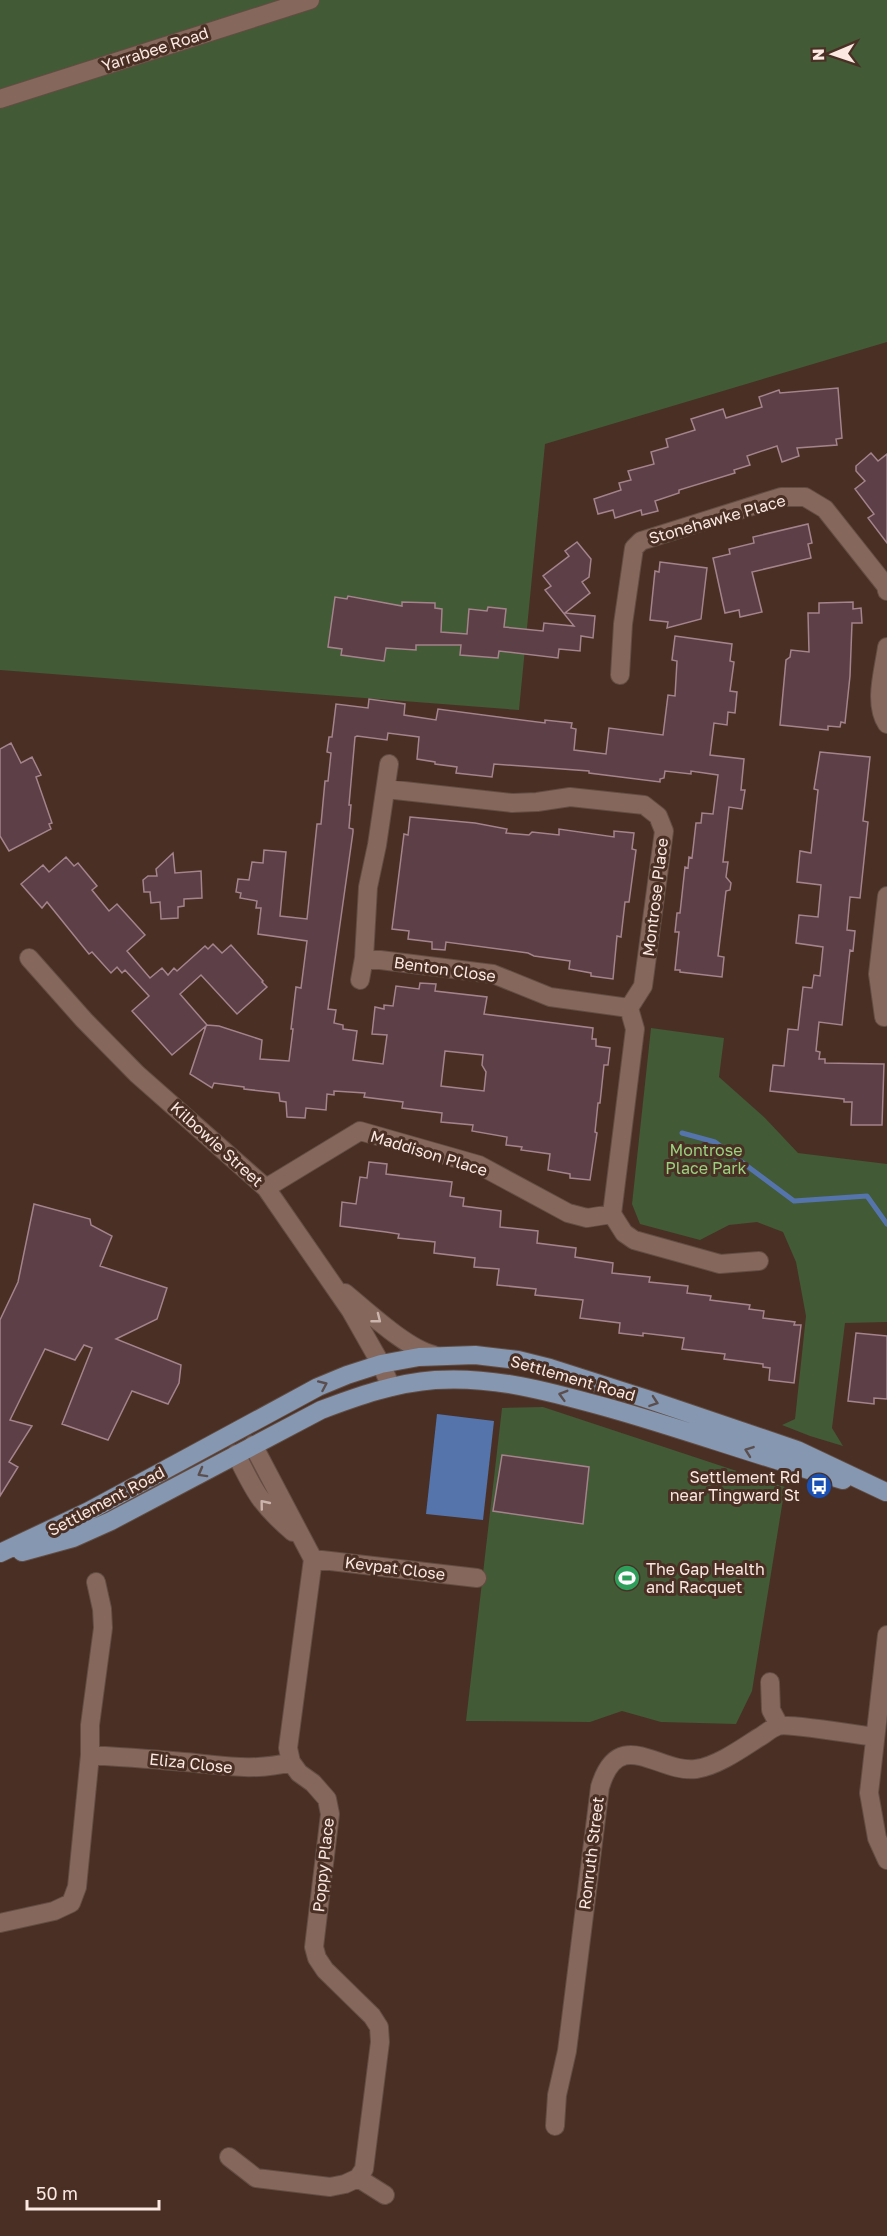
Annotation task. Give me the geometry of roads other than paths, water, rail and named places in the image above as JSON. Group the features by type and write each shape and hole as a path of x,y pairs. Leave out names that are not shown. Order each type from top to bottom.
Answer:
{"main road":[{"name":"Settlement Road","path":"0,1554 88,1511 336,1379 381,1364 434,1355 496,1356 550,1368 797,1450 886,1492"},
{"name":"Settlement Road","path":"0,1554 52,1545 97,1528 253,1445 347,1400 417,1382 458,1379 524,1386 666,1424 777,1461 886,1492"},
{"path":"299,1397 308,1417"},
{"path":"235,1433 253,1445"},
{"path":"235,1433 236,1454"}],"street":[{"name":"Yarrabee Road","path":"0,99 310,0"},
{"name":"Stonehawke Place","path":"620,675 623,624 634,548 641,541 781,497 805,497 825,509 886,586 887,591"},
{"path":"887,647 880,701 882,716 887,724"},
{"path":"360,980 364,958 368,887 377,845 389,764"},
{"name":"Montrose Place","path":"386,789 512,803 570,797 589,798 644,805 658,816 664,831 644,986 629,1008"},
{"path":"884,1017 878,974 887,896"},
{"name":"Kilbowie Street","path":"29,958 84,1020 137,1074 266,1188 332,1282 381,1364 391,1387"},
{"name":"Benton Close","path":"364,958 493,974 550,997 629,1008"},
{"path":"629,1008 635,1029 612,1214 624,1233 634,1240 720,1264 759,1261"},
{"name":"Maddison Place","path":"266,1188 360,1131 479,1165 568,1213 587,1218 612,1214"},
{"path":"332,1282 408,1342 434,1355"},
{"path":"253,1445 308,1552 288,1748 291,1762"},
{"path":"236,1454 258,1498 308,1552"},
{"name":"Kevpat Close","path":"308,1552 477,1578"},
{"path":"0,1923 54,1911 71,1903 77,1887 90,1755 90,1725 102,1628 102,1609 96,1582"},
{"path":"887,1635 874,1737 870,1793 877,1838 887,1860"},
{"path":"771,1682 771,1710 779,1725 874,1737"},
{"name":"Ronruth Street","path":"555,2126 557,2095 567,2051 600,1787 609,1767 616,1760 632,1754 645,1755 684,1769 698,1768 745,1747 779,1725"},
{"name":"Eliza Close","path":"90,1755 252,1769 291,1762"},
{"name":"Poppy Place","path":"291,1762 299,1773 313,1783 327,1799 330,1814 314,1947 316,1958 325,1970 372,2016 379,2027 380,2042 374,2101 364,2169 358,2178"},
{"path":"229,2157 256,2178 330,2187 358,2178 385,2195"}],"water":[{"path":"437,1414 494,1421 483,1520 426,1514"}],"waterway":[{"path":"682,1133 715,1142 794,1201 867,1196 887,1224"}],"place":[{"name":"Settlement Rd near Tingward St","path":"819,1486"},
{"name":"The Gap Health and Racquet","path":"627,1578"}],"park label":[{"name":"Montrose Place Park","path":"706,1159"}]}
